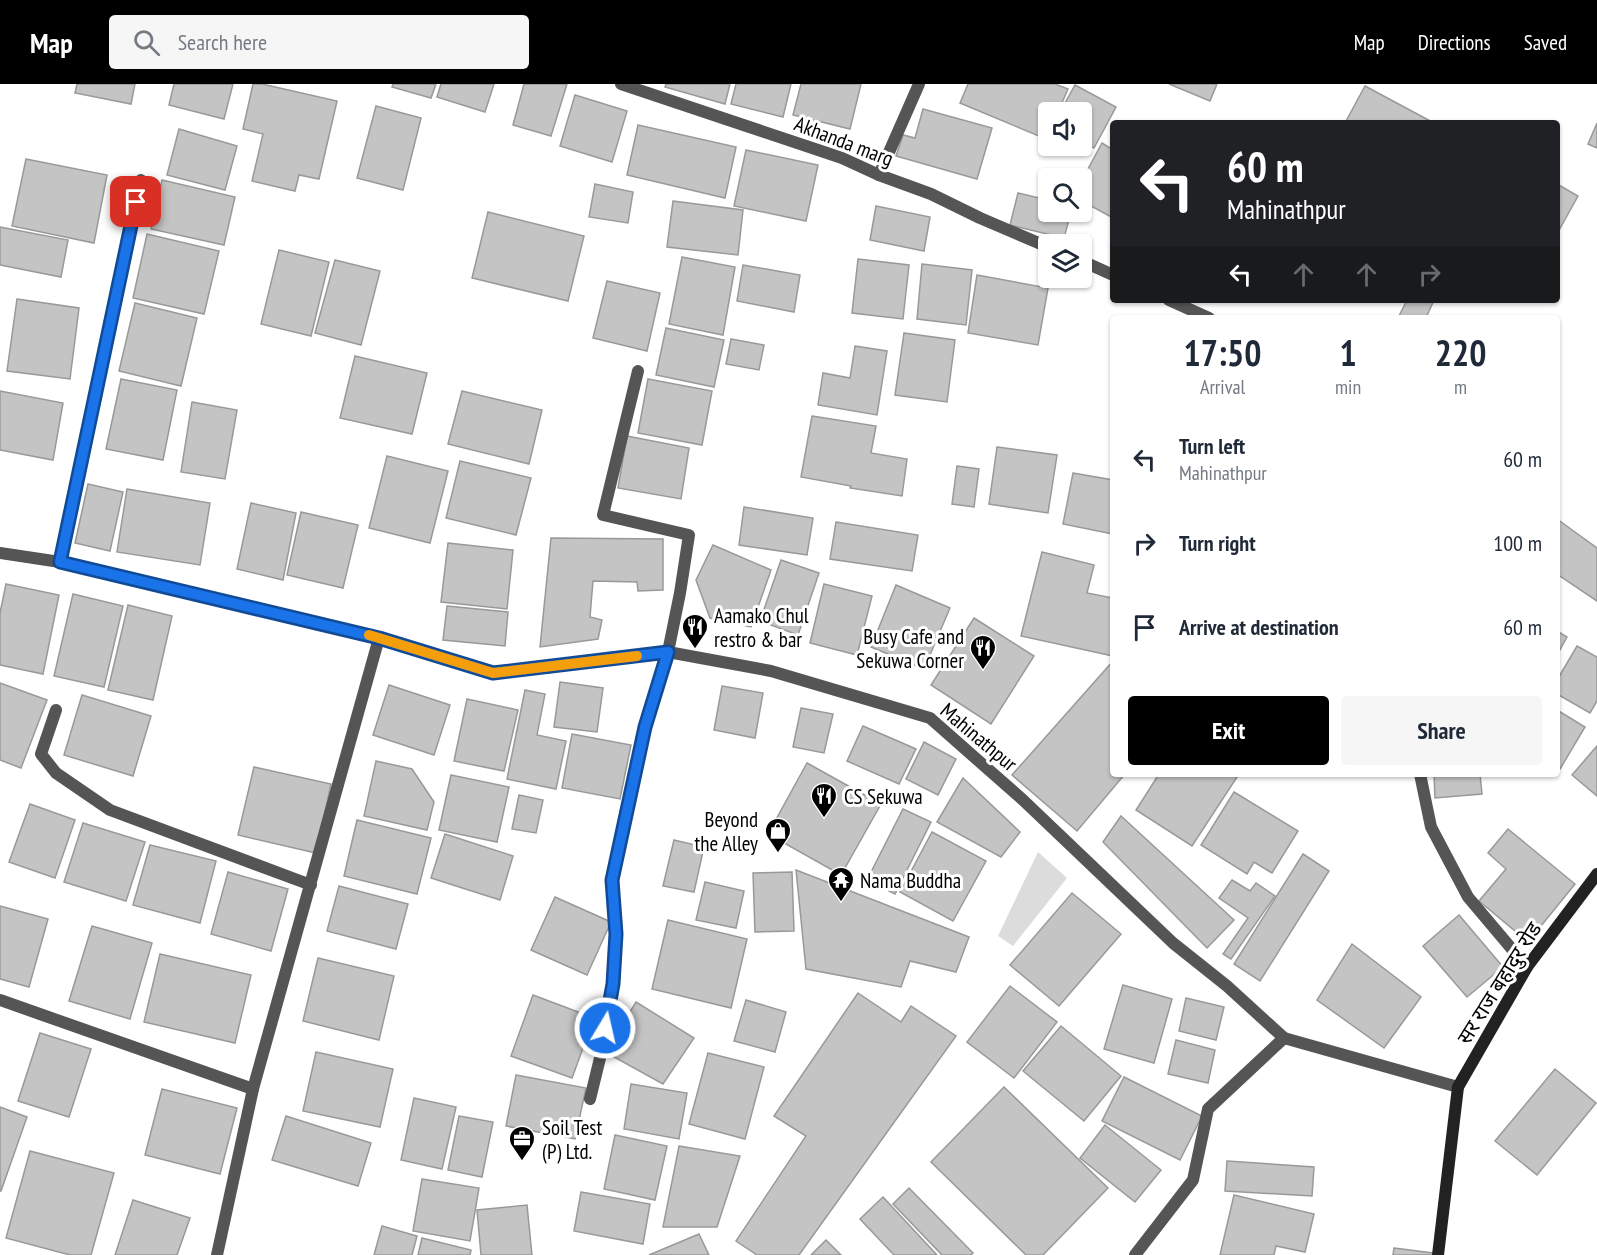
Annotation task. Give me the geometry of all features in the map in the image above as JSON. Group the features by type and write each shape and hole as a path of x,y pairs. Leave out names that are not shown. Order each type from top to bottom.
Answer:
{"street":[{"name":"Akhanda marg","path":"621,84 843,158 879,175 931,194 1038,243"},
{"path":"879,175 919,84"},
{"path":"60,562 141,180"},
{"path":"1092,266 1110,274"},
{"path":"1176,303 1202,315"},
{"path":"590,1099 602,1050 613,984 616,934 612,880 645,727 668,652 689,534 603,515 638,371"},
{"name":"Mahinathpur","path":"0,553 60,562 379,638 493,673 668,652 771,671 930,718 1023,800 1173,943 1227,986 1284,1038"},
{"path":"217,1255 254,1089 379,638"},
{"path":"56,710 41,754 56,773 111,810 310,885"},
{"path":"1421,777 1431,827 1468,897 1527,967"},
{"name":"सर राज बहादुर रोड","path":"1458,1086 1527,967 1597,874"},
{"path":"0,999 254,1089"},
{"path":"1135,1255 1193,1180 1208,1109 1284,1038 1458,1086 1438,1255"}],"shaded area":[{"path":"1038,852 1067,878 1013,946 998,936"}],"building":[{"path":"77,84 135,84 131,104 75,93"},
{"path":"174,84 233,84 224,119 169,105"},
{"path":"253,84 337,101 319,179 299,175 295,191 252,181 263,134 243,129"},
{"path":"393,84 436,84 431,98 392,87"},
{"path":"441,84 494,84 485,112 437,97"},
{"path":"524,84 567,84 551,136 513,125"},
{"path":"666,84 730,84 725,104 665,87"},
{"path":"736,84 791,84 783,117 731,104"},
{"path":"801,84 861,84 850,129 793,115"},
{"path":"968,84 1055,84 1068,89 1062,102 1038,102 1038,136 960,103"},
{"path":"1169,84 1217,84 1210,101"},
{"path":"1075,85 1116,107 1094,148 1092,147 1092,102 1066,102"},
{"path":"1365,86 1428,120 1347,120"},
{"path":"575,95 627,111 612,162 560,146"},
{"path":"376,106 421,118 403,190 357,178"},
{"path":"923,109 992,128 977,179 896,156 903,135 915,138"},
{"path":"1597,123 1597,148 1588,144"},
{"path":"638,125 736,147 725,198 627,175"},
{"path":"179,129 237,146 225,190 167,175"},
{"path":"1102,143 1110,148 1110,216 1092,206 1092,168 1088,168"},
{"path":"746,150 818,165 806,221 734,206"},
{"path":"26,159 107,175 94,243 12,226"},
{"path":"162,180 235,197 224,245 151,229"},
{"path":"595,184 633,192 628,223 589,217"},
{"path":"1560,186 1578,196 1560,229"},
{"path":"1018,193 1038,198 1038,222 1068,222 1065,234 1047,234 1010,225"},
{"path":"673,201 743,210 738,255 667,247"},
{"path":"876,206 930,217 924,251 870,240"},
{"path":"488,212 584,236 568,301 472,278"},
{"path":"0,227 68,240 61,277 0,265"},
{"path":"147,234 219,251 204,314 133,298"},
{"path":"279,250 329,262 311,336 261,324"},
{"path":"682,257 735,267 723,335 669,324"},
{"path":"858,259 909,265 903,319 852,313"},
{"path":"335,260 380,271 361,345 315,333"},
{"path":"922,264 972,270 966,325 917,319"},
{"path":"743,265 800,275 794,312 737,301"},
{"path":"977,275 1038,288 1048,288 1038,345 968,333"},
{"path":"607,281 660,293 647,351 593,338"},
{"path":"17,299 79,308 70,379 7,371"},
{"path":"135,303 197,318 181,386 119,371"},
{"path":"1406,303 1433,303 1427,315 1400,315"},
{"path":"666,328 724,340 714,387 656,375"},
{"path":"904,333 955,340 947,402 895,395"},
{"path":"731,339 764,345 759,370 726,364"},
{"path":"855,346 887,351 877,415 818,405 823,373 850,378"},
{"path":"355,356 427,373 412,434 340,418"},
{"path":"121,379 177,390 163,460 106,449"},
{"path":"648,379 712,391 702,445 638,433"},
{"path":"0,391 63,403 53,460 0,450"},
{"path":"462,391 542,410 529,464 448,444"},
{"path":"192,402 237,410 225,479 181,472"},
{"path":"812,416 876,426 871,453 907,459 902,496 801,477"},
{"path":"627,436 689,448 681,499 618,488"},
{"path":"997,447 1057,455 1048,513 989,504"},
{"path":"387,456 448,471 430,543 369,528"},
{"path":"460,461 531,478 516,535 446,518"},
{"path":"957,466 979,469 974,507 952,504"},
{"path":"1073,473 1110,479 1110,533 1063,524"},
{"path":"88,484 123,492 110,551 75,543"},
{"path":"127,489 210,503 200,565 117,552"},
{"path":"251,503 296,513 283,580 237,569"},
{"path":"744,507 813,518 807,555 739,545"},
{"path":"301,512 358,525 343,588 287,575"},
{"path":"1560,521 1597,548 1597,601 1560,576"},
{"path":"836,522 918,535 912,571 830,559"},
{"path":"551,538 663,539 663,590 638,591 637,582 593,581 590,617 602,620 598,639 540,647"},
{"path":"448,543 513,550 507,609 441,602"},
{"path":"713,545 771,570 751,627 710,618 696,580"},
{"path":"1042,552 1094,565 1087,593 1110,597 1110,655 1021,636"},
{"path":"781,560 819,573 798,635 760,621"},
{"path":"6,584 59,595 43,674 0,665 0,613"},
{"path":"824,584 872,596 857,655 810,643"},
{"path":"896,585 950,608 924,669 871,647"},
{"path":"73,594 123,606 104,687 54,676"},
{"path":"128,605 172,616 153,700 108,690"},
{"path":"447,606 508,612 505,646 443,640"},
{"name":"Busy Cafe and Sekuwa Corner","path":"974,618 1034,656 991,724 931,685"},
{"path":"1560,633 1567,637 1560,650"},
{"path":"1577,646 1597,657 1597,701 1590,713 1560,696 1560,675"},
{"path":"1110,664 1110,777 1122,777 1077,831 1012,775"},
{"path":"560,682 603,688 597,732 554,727"},
{"path":"0,683 47,700 21,768 0,760"},
{"path":"389,685 450,705 434,755 373,735"},
{"path":"722,686 763,693 755,738 714,730"},
{"path":"525,690 545,694 537,735 566,741 556,789 507,779"},
{"path":"82,695 151,716 133,776 64,755"},
{"path":"467,699 518,710 504,771 454,761"},
{"path":"801,708 833,714 824,753 793,747"},
{"path":"1560,712 1585,727 1560,769"},
{"path":"863,726 916,749 899,784 847,761"},
{"path":"572,734 631,745 620,799 562,788"},
{"path":"924,742 956,759 938,795 906,779"},
{"path":"1597,746 1597,796 1572,775"},
{"path":"376,761 412,769 434,802 427,830 364,816"},
{"name":"CS Sekuwa","path":"807,763 881,804 841,875 768,834"},
{"path":"254,767 331,784 316,853 238,835"},
{"path":"451,775 509,787 497,842 439,830"},
{"path":"1157,777 1237,777 1192,846 1136,810"},
{"path":"1434,777 1480,777 1482,794 1435,798"},
{"path":"963,778 1020,832 1001,857 937,822"},
{"path":"1234,792 1298,831 1272,873 1254,862 1247,874 1201,845"},
{"path":"519,795 543,800 536,833 512,829"},
{"path":"30,804 75,820 55,878 9,862"},
{"path":"903,809 931,822 895,894 867,880"},
{"path":"1121,816 1234,920 1207,948 1103,842"},
{"path":"357,820 431,838 417,894 344,876"},
{"path":"83,823 145,842 126,901 64,882"},
{"path":"1508,829 1575,884 1528,942 1479,901 1506,869 1488,853"},
{"path":"932,832 986,861 953,921 900,892"},
{"path":"445,834 513,856 500,900 431,878"},
{"path":"674,840 704,847 694,892 663,886"},
{"path":"150,845 216,861 200,923 133,905"},
{"path":"1303,854 1329,871 1260,981 1234,964"},
{"name":"Nama Buddha","path":"796,870 969,937 956,972 910,961 901,987 806,969"},
{"path":"228,872 288,889 271,951 211,934"},
{"path":"792,872 794,931 755,932 753,873"},
{"path":"1232,880 1250,891 1256,883 1275,896 1231,959 1223,954 1248,918 1219,898"},
{"path":"705,882 744,891 736,928 696,920"},
{"path":"339,886 408,904 396,949 327,931"},
{"path":"1072,893 1121,934 1059,1006 1010,965"},
{"path":"555,897 611,922 587,975 531,950"},
{"path":"0,906 48,919 29,987 0,979"},
{"path":"1459,915 1503,967 1467,997 1423,946"},
{"path":"668,920 747,939 731,1008 652,989"},
{"path":"92,926 152,943 130,1019 69,1001"},
{"path":"1352,944 1421,997 1384,1048 1317,1000"},
{"path":"160,954 251,975 235,1043 144,1022"},
{"path":"318,958 394,976 379,1040 303,1021"},
{"path":"1123,985 1172,999 1154,1063 1104,1049"},
{"path":"1010,986 1057,1022 1014,1078 967,1042"},
{"path":"858,993 901,1022 911,1006 956,1036 799,1255 757,1255 736,1241 806,1136 774,1116"},
{"path":"533,995 594,1018 572,1078 511,1056"},
{"path":"1186,998 1224,1007 1216,1040 1179,1031"},
{"path":"746,1000 786,1012 775,1052 734,1041"},
{"path":"636,1002 694,1038 663,1084 605,1052"},
{"path":"1061,1026 1121,1076 1084,1121 1023,1071"},
{"path":"40,1033 91,1049 69,1117 18,1101"},
{"path":"1176,1040 1215,1050 1208,1083 1168,1074"},
{"path":"316,1052 393,1069 380,1127 303,1111"},
{"path":"708,1053 764,1067 745,1139 689,1124"},
{"path":"1555,1069 1596,1103 1537,1175 1495,1141"},
{"path":"516,1075 586,1088 575,1139 506,1126"},
{"path":"1124,1077 1202,1116 1180,1160 1102,1121"},
{"path":"631,1084 687,1093 679,1139 624,1129"},
{"path":"1004,1087 1108,1188 1043,1255 1026,1255 931,1162"},
{"path":"162,1089 237,1108 220,1174 145,1155"},
{"path":"414,1098 456,1107 442,1169 401,1160"},
{"path":"0,1107 27,1117 1,1191 0,1191"},
{"path":"286,1116 371,1143 358,1186 272,1160"},
{"path":"459,1116 493,1122 482,1177 448,1170"},
{"path":"1105,1125 1161,1170 1135,1202 1080,1158"},
{"path":"615,1135 667,1146 655,1200 604,1189"},
{"path":"679,1146 740,1156 717,1227 663,1227"},
{"path":"30,1151 114,1173 91,1255 70,1255 6,1238"},
{"path":"1227,1161 1314,1167 1312,1196 1225,1191"},
{"path":"422,1179 479,1188 470,1241 413,1231"},
{"path":"909,1188 973,1253 971,1255 942,1255 893,1204"},
{"path":"581,1192 650,1204 643,1244 574,1231"},
{"path":"1234,1195 1314,1214 1305,1252 1276,1246 1274,1255 1220,1255"},
{"path":"883,1197 937,1255 894,1255 860,1219"},
{"path":"133,1200 190,1218 177,1255 115,1255"},
{"path":"527,1205 532,1255 481,1255 477,1210"},
{"path":"382,1226 417,1236 412,1255 374,1255"},
{"path":"699,1234 709,1255 649,1255"},
{"path":"422,1238 471,1250 470,1255 418,1255"},
{"path":"826,1240 841,1255 811,1255"},
{"path":"1394,1248 1433,1253 1433,1255 1393,1255"}],"slow traffic":[{"path":"369,635 493,673 637,656"}],"place":[{"name":"Aamako Chul restro & bar","path":"695,650"},
{"name":"Busy Cafe and Sekuwa Corner","path":"983,671"},
{"name":"CS Sekuwa","path":"824,819"},
{"name":"Beyond the Alley","path":"778,854"},
{"name":"Nama Buddha","path":"841,903"},
{"name":"Soil Test (P) Ltd.","path":"522,1162"}],"route":[{"path":"136,202 60,562 379,638 493,673 668,652 645,727 612,880 616,934 613,984 605,1028"}]}
